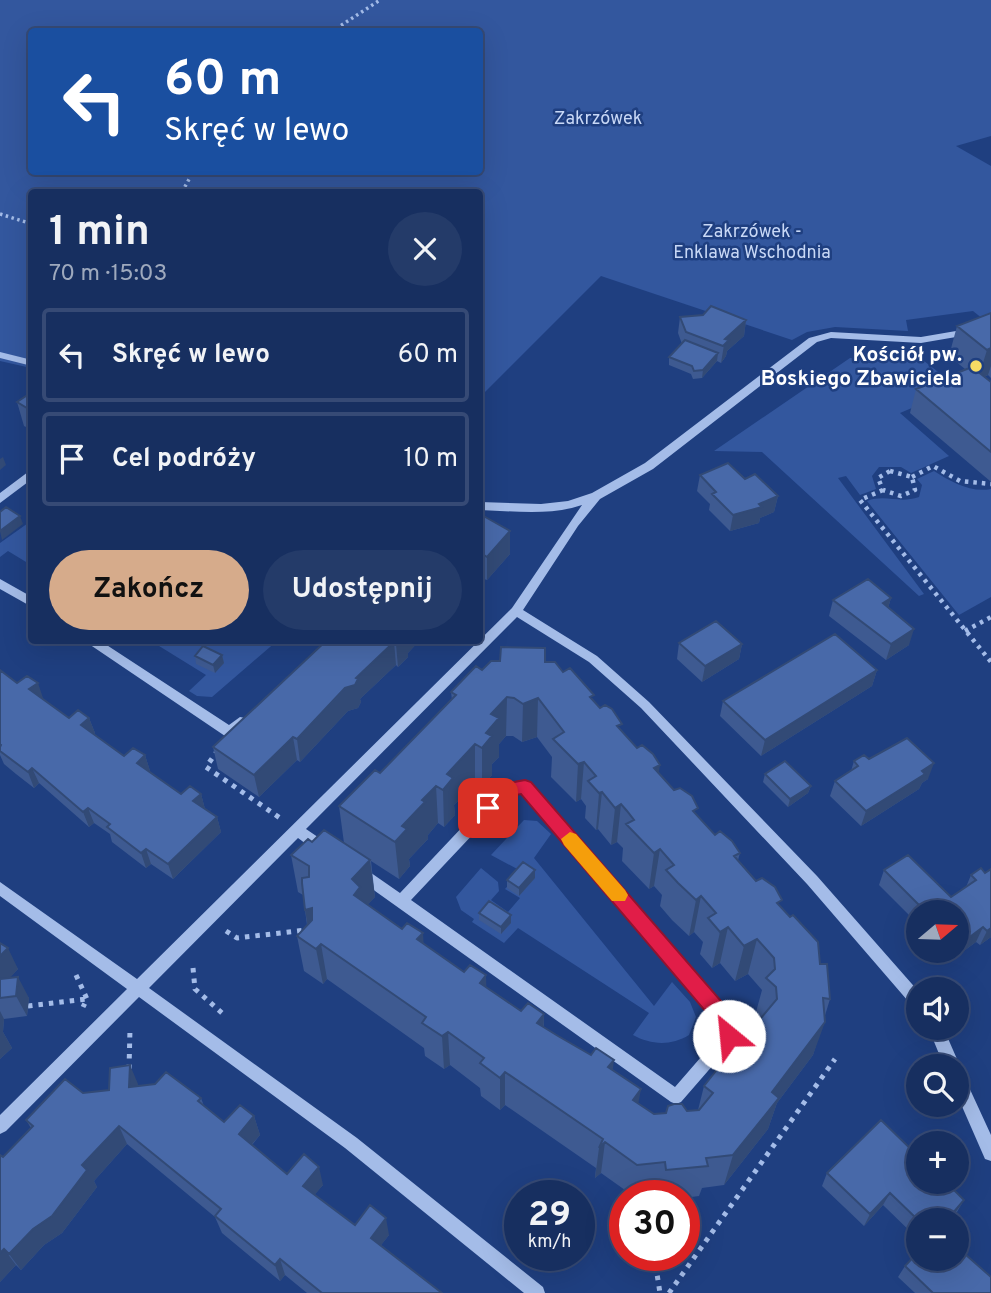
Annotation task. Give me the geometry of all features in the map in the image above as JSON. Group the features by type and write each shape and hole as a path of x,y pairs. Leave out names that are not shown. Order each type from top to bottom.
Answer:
{"street":[{"path":"483,506 541,508 569,505 596,496 649,466 813,340 831,335 921,340 991,328"},
{"path":"0,355 28,362"},
{"path":"0,499 28,476"},
{"path":"0,1126 516,611 534,588 580,513 596,496"},
{"path":"0,583 28,600"},
{"path":"516,611 593,659 645,705 821,890 906,988"},
{"path":"95,644 230,732 249,714"},
{"path":"298,831 676,1097 729,1036 727,1022 525,787 506,790 401,901"},
{"path":"0,888 351,1143 537,1293"},
{"path":"969,1104 991,1153"}],"path":[{"path":"337,28 380,0"},
{"path":"0,214 28,223"},
{"path":"912,477 933,466 954,480 969,485 991,484"},
{"path":"896,470 912,477 916,486 912,493 894,496 883,490 878,482 885,472 896,470"},
{"path":"883,490 860,499 991,662"},
{"path":"965,631 991,617"},
{"path":"230,732 206,767 298,831"},
{"path":"223,929 237,938 310,929"},
{"path":"69,970 79,977 88,999"},
{"path":"28,1006 88,999"},
{"path":"82,1010 88,999"},
{"path":"120,1031 133,1027 128,1074"},
{"path":"669,1293 835,1059"},
{"path":"657,1271 660,1293"}],"green space":[{"name":"Zakrzówek","path":"0,0 991,0 991,136 956,146 991,166 991,317 983,319 973,311 906,320 908,331 835,327 807,332 792,340 601,276 483,394 483,189 28,189 28,367 0,361"},
{"path":"850,358 924,361 959,388 900,413 949,456 911,473 901,467 879,467 872,476 876,489 860,495 846,476 838,478 924,594 919,596 762,452 714,451"},
{"path":"934,471 969,488 991,489 991,597 959,615 867,501 919,497 922,485 917,479"},
{"path":"28,523 28,563 8,551 0,557 0,543"},
{"path":"156,644 274,644 212,697 197,696 189,691 206,675"},
{"path":"524,820 537,821 551,834 534,858 654,1006 672,982 690,1002 696,1017 689,1035 661,1043 633,1035 649,1013 518,928 504,943 472,922 474,919 461,910 456,897 481,868 498,882 499,891 491,900 508,912 520,898 505,889 521,871 491,855"}],"building":[{"path":"711,306 746,320 725,339 729,340 723,346 686,332 680,317 703,315"},
{"path":"991,313 991,348 987,350 957,326"},
{"path":"685,340 718,353 703,370 694,371 692,366 669,357"},
{"path":"972,367 991,382 991,452 916,389"},
{"path":"28,395 28,409 17,402"},
{"path":"728,463 745,479 755,474 778,496 759,504 762,507 733,515 712,494 716,492 700,475"},
{"path":"6,507 20,516 0,531 0,512"},
{"path":"483,516 510,531 487,557 484,555"},
{"path":"868,579 891,598 883,603 914,629 891,644 833,600"},
{"path":"716,621 742,644 705,666 679,643"},
{"path":"835,634 877,670 765,740 723,701"},
{"path":"323,644 392,644 356,678 358,679 355,685 345,688 297,739 293,737 254,775 213,747"},
{"path":"203,646 222,655 213,665 195,656"},
{"path":"501,647 545,648 545,662 555,662 563,672 570,668 594,695 590,697 600,708 605,705 612,709 622,724 617,726 637,748 642,745 653,754 660,765 654,768 674,790 680,788 692,796 698,808 693,811 715,835 720,831 732,841 740,853 734,856 756,881 762,878 775,887 782,900 777,903 790,917 793,915 818,942 820,964 827,964 830,999 823,998 825,1022 772,1092 779,1098 733,1155 706,1158 708,1166 666,1170 665,1162 637,1165 605,1142 599,1148 603,1139 505,1072 500,1078 480,1063 484,1058 448,1032 442,1036 422,1023 426,1017 321,944 316,949 297,936 312,920 312,908 305,910 302,883 302,878 309,877 309,866 291,855 308,839 312,842 324,830 370,860 352,879 360,887 354,895 402,929 407,923 423,933 417,939 464,972 470,965 486,975 480,983 521,1011 528,1003 544,1014 537,1023 591,1055 596,1048 614,1060 608,1067 641,1089 633,1100 654,1114 666,1113 668,1106 674,1104 682,1104 687,1111 699,1110 713,1093 704,1086 727,1057 720,1051 732,1037 740,1043 777,999 776,987 766,978 775,969 774,958 757,939 744,946 728,927 720,932 708,918 716,913 701,896 696,900 678,883 666,870 674,865 660,849 654,853 626,824 634,820 621,804 615,808 602,792 599,793 588,781 596,776 584,762 578,764 553,739 564,732 538,698 523,704 507,697 491,714 499,718 486,733 492,736 482,748 475,744 447,774 453,778 443,790 436,786 422,800 425,802 402,826 407,829 395,842 339,806 375,770 380,773 456,695 451,692 476,666 482,670 491,661 500,661"},
{"path":"0,670 17,683 27,676 38,683 29,689 69,718 78,710 89,718 81,725 124,756 133,748 145,755 137,763 181,794 190,786 201,794 193,801 217,817 168,864 146,849 141,853 107,827 110,824 88,808 83,812 32,768 28,772 0,751"},
{"path":"907,738 934,763 922,771 925,774 866,811 835,781 858,766 854,761 864,755 869,759"},
{"path":"785,761 811,786 790,799 765,774"},
{"path":"908,855 951,897 976,880 971,875 981,868 985,873 991,869 991,928 987,931 983,927 970,937 970,900 914,900 884,870"},
{"path":"523,862 535,870 519,888 507,880"},
{"path":"489,901 511,915 501,927 479,913"},
{"path":"0,943 8,948 0,956"},
{"path":"18,977 16,996 0,998 0,979"},
{"path":"130,1065 129,1087 155,1084 166,1072 201,1098 198,1101 224,1122 240,1105 254,1116 239,1134 287,1174 304,1154 319,1167 303,1186 355,1225 370,1205 386,1218 371,1238 442,1293 322,1293 280,1259 275,1265 215,1216 221,1209 119,1126 82,1165 87,1170 52,1216 33,1229 9,1254 4,1249 0,1253 0,1155 3,1157 33,1126 26,1120 65,1079 83,1093 109,1090 110,1068"},
{"path":"881,1120 906,1144 906,1194 958,1194 964,1200 957,1208 906,1208 890,1193 870,1214 827,1173"},
{"path":"969,1258 991,1277 991,1293 933,1293 910,1271 969,1271"}],"slow traffic":[{"path":"570,839 618,895"}],"place":[{"name":"Kościół pw. Boskiego Zbawiciela","path":"976,366"}],"route":[{"path":"488,808 506,790 525,787 727,1022 729,1036"}],"park label":[{"name":"Zakrzówek - Enklawa Wschodnia","path":"752,241"}]}
